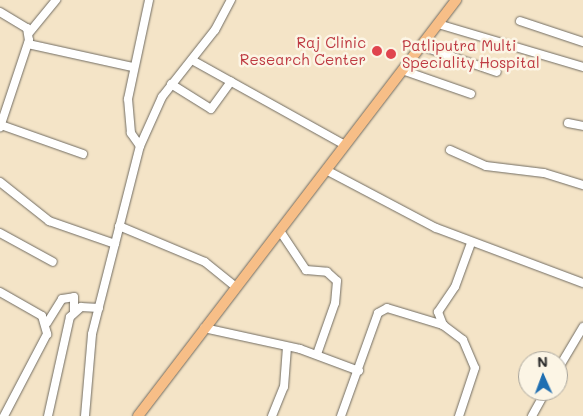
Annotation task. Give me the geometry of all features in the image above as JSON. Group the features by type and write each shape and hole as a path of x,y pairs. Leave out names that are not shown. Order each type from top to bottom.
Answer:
{"main road":[{"path":"138,416 456,0"}],"street":[{"path":"56,0 29,33 28,44 0,126 84,154"},
{"path":"140,146 130,122 133,67 149,0"},
{"path":"85,416 86,364 140,146 171,84 192,60 231,0"},
{"path":"0,12 29,33"},
{"path":"520,21 583,42"},
{"path":"438,24 583,68"},
{"path":"28,44 133,67"},
{"path":"420,46 497,72"},
{"path":"192,60 345,145"},
{"path":"402,70 471,94"},
{"path":"171,84 211,109 231,81"},
{"path":"568,123 583,126"},
{"path":"450,150 486,166 544,173 583,184"},
{"path":"326,170 471,244 583,283"},
{"path":"0,182 49,221 115,244"},
{"path":"119,226 206,262 236,287"},
{"path":"280,231 301,266 327,272 337,281 335,303 317,354"},
{"path":"0,233 53,262"},
{"path":"443,325 438,312 455,287 471,244"},
{"path":"0,292 47,323"},
{"path":"4,416 42,347 47,323 62,299 74,297 74,312 48,416"},
{"path":"74,312 99,308"},
{"path":"341,416 381,309 443,325 463,340 475,368 459,416"},
{"path":"568,352 583,327"},
{"path":"204,328 317,354 359,370"},
{"path":"272,416 284,387 287,347"},
{"path":"532,416 540,401"}],"place":[{"name":"Raj Clinic Research Center","path":"377,51"},
{"name":"Patliputra Multi Speciality Hospital","path":"391,54"}]}
